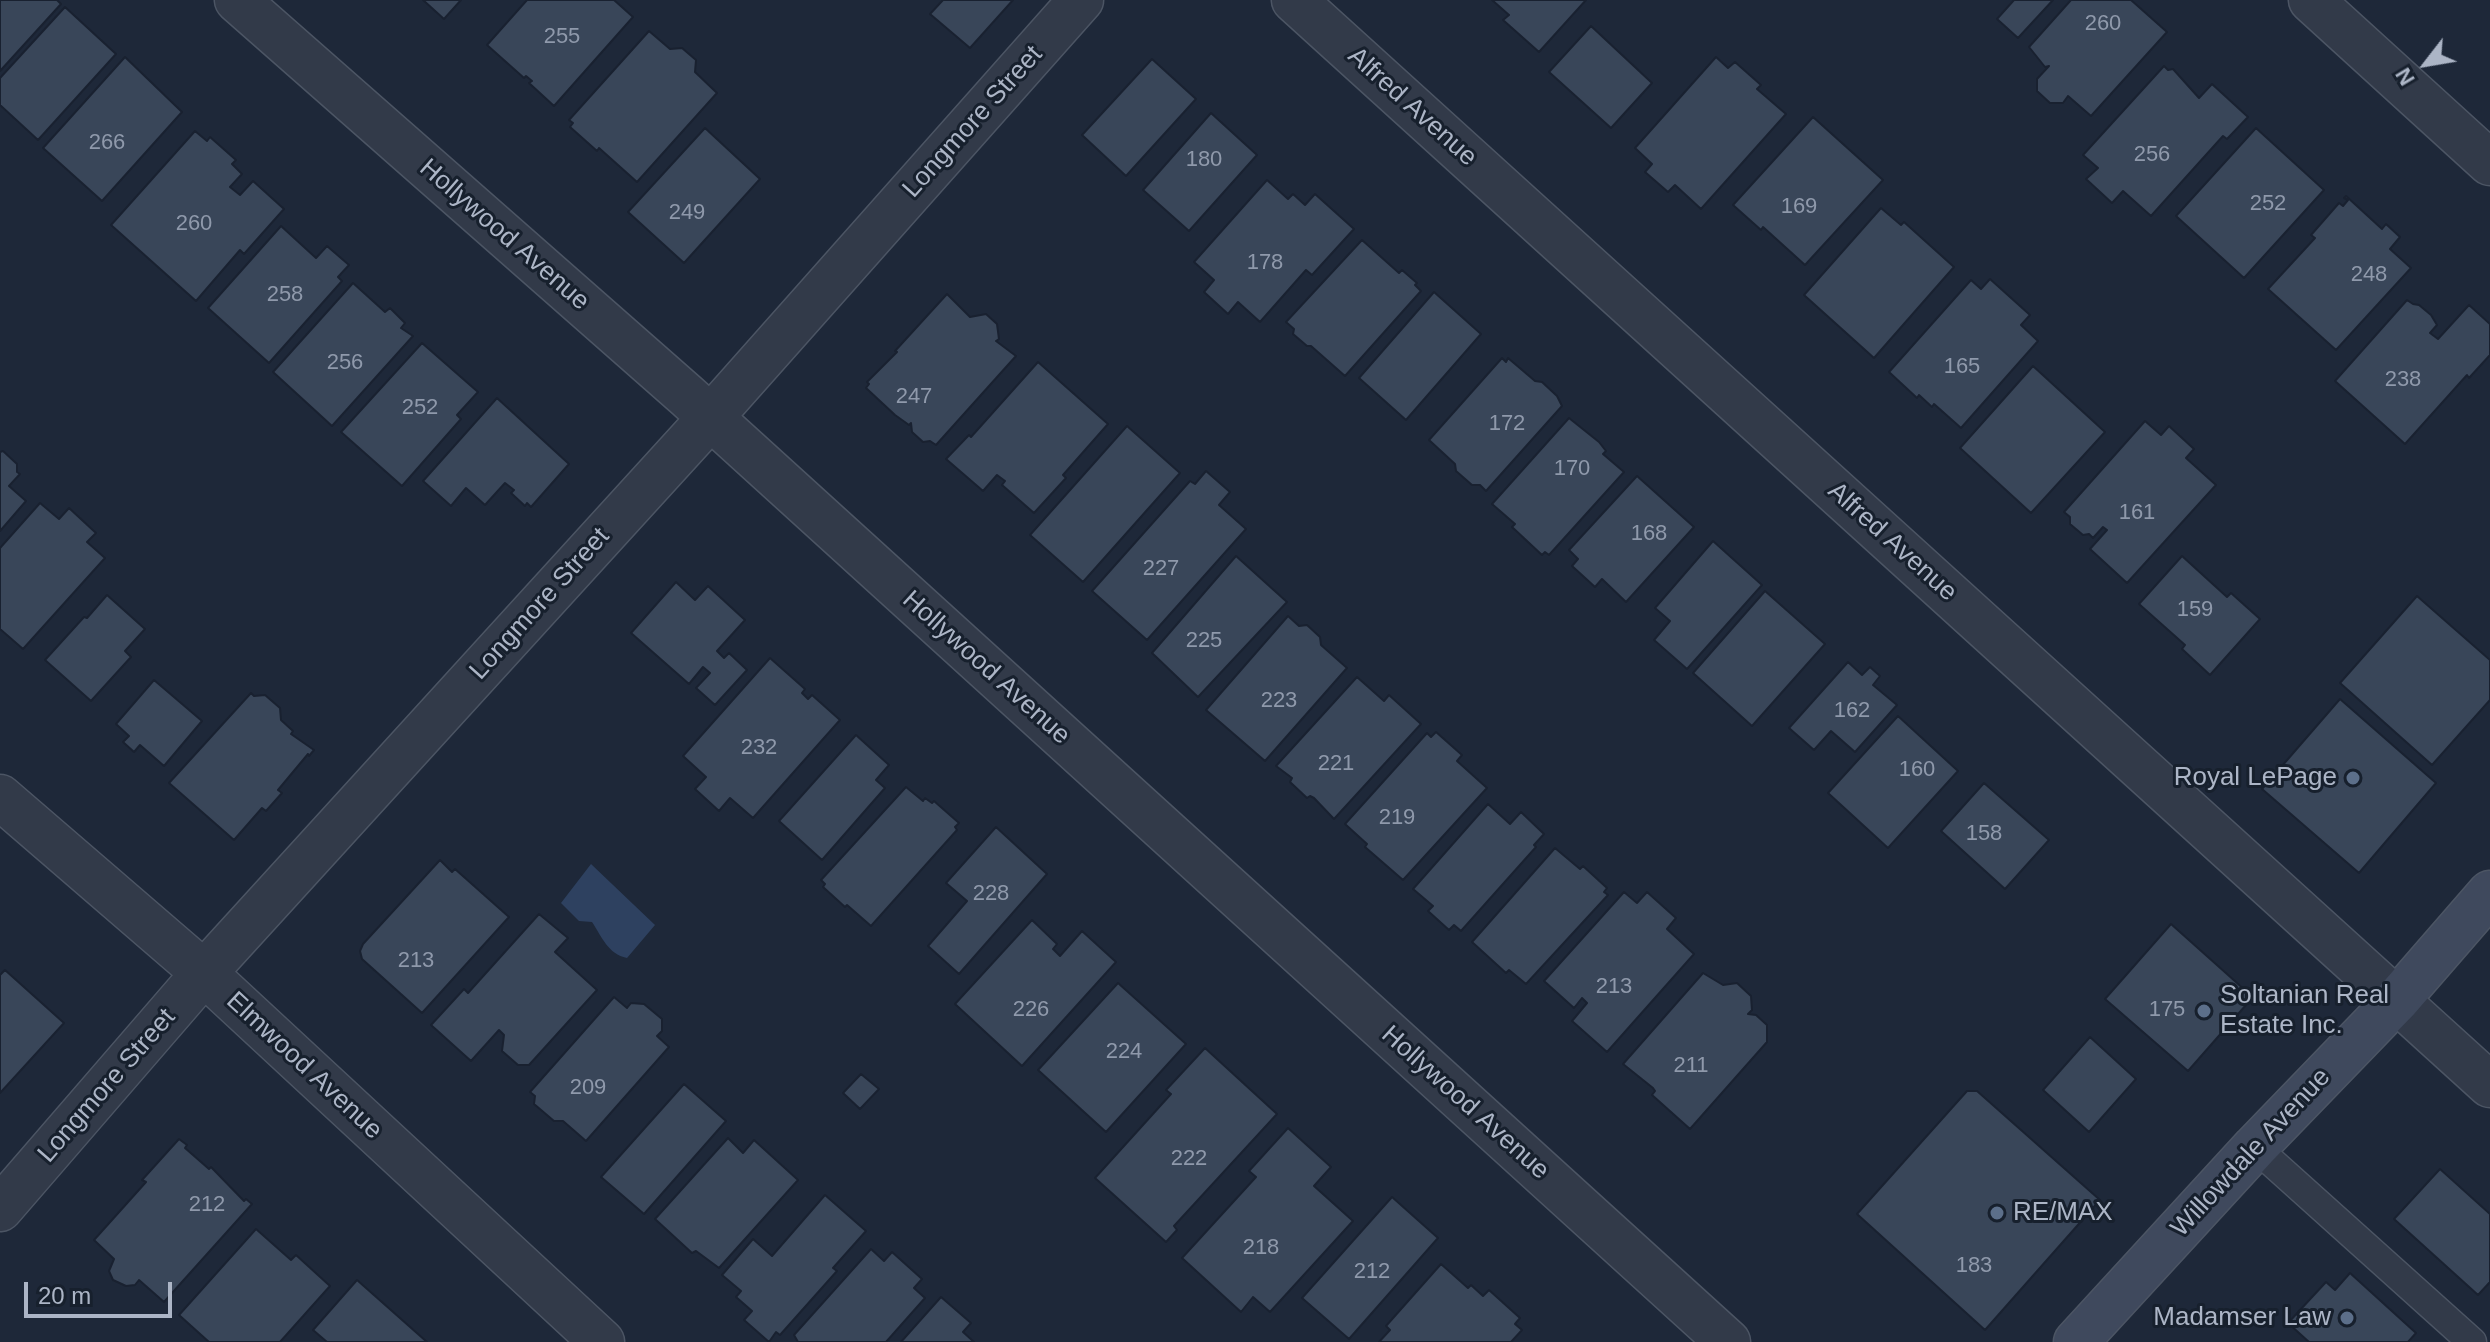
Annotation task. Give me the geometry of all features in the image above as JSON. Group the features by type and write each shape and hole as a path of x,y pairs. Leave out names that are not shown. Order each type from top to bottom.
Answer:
{"street":[{"name":"Hollywood Avenue","path":"237,0 710,418 1728,1342"},
{"name":"Longmore Street","path":"0,1209 204,973 710,418 1081,0"},
{"name":"Alfred Avenue","path":"1294,0 2490,1085"},
{"path":"2311,0 2490,163"},
{"name":"Elmwood Avenue","path":"0,797 204,973 602,1342"},
{"name":"Willowdale Avenue","path":"2076,1342 2255,1147 2397,1000 2490,893"}],"lane":[{"path":"2255,1147 2472,1342"}],"water":[{"path":"591,864 655,925 627,958 610,949 592,922 579,921 561,903"}],"building":[{"path":"0,0 57,0 61,4 0,71"},
{"path":"423,0 461,0 444,19"},
{"path":"527,0 614,0 633,17 554,106 529,83 532,81 526,76 524,78 487,45"},
{"path":"943,0 1013,0 970,48 930,14"},
{"path":"1492,0 1586,0 1539,52 1503,20 1509,15"},
{"path":"2014,0 2053,0 2018,38 1997,19"},
{"path":"2071,0 2131,0 2167,32 2091,116 2068,96 2063,103 2050,103 2037,91 2037,79 2049,66 2045,67 2029,47"},
{"path":"65,7 116,54 38,140 0,105 0,78"},
{"path":"1591,26 1652,83 1611,128 1549,72"},
{"path":"649,31 670,49 682,48 696,60 695,72 717,93 637,182 570,127 573,123 569,120"},
{"path":"125,57 182,112 102,201 43,148"},
{"path":"1716,57 1728,68 1735,62 1761,85 1757,89 1786,114 1701,209 1675,185 1668,192 1645,172 1652,164 1635,148"},
{"path":"1152,59 1196,99 1126,176 1082,135"},
{"path":"2164,66 2168,70 2173,69 2199,98 2212,84 2248,117 2227,139 2223,136 2151,216 2123,191 2112,203 2086,179 2098,168 2083,155"},
{"path":"1211,113 1257,155 1189,231 1143,190"},
{"path":"1813,117 1883,180 1805,265 1733,205"},
{"path":"705,128 760,179 684,263 628,212"},
{"path":"2256,128 2324,190 2244,278 2176,216"},
{"path":"195,131 207,141 210,137 236,160 232,164 242,174 230,187 240,195 253,181 284,209 244,254 240,250 196,301 111,225"},
{"path":"1267,180 1288,199 1293,194 1305,205 1315,194 1354,229 1312,275 1306,270 1260,322 1238,302 1228,314 1204,292 1214,280 1194,262"},
{"path":"2346,196 2382,229 2386,224 2400,237 2390,249 2411,268 2336,350 2268,289 2315,238 2311,235 2339,203 2343,206 2348,200 2344,198"},
{"path":"1881,208 1901,225 1904,222 1954,267 1874,358 1804,295"},
{"path":"281,226 316,258 327,246 349,265 338,277 342,281 269,363 208,308"},
{"path":"1362,240 1399,273 1402,270 1417,283 1415,285 1421,291 1345,376 1293,334 1294,329 1286,322"},
{"path":"1990,279 2030,315 2021,325 2038,341 1961,428 1934,404 1932,407 1919,395 1917,398 1889,372 1971,280 1981,289"},
{"path":"353,283 385,312 390,308 405,323 401,328 413,336 332,426 273,372"},
{"path":"1434,292 1481,334 1406,420 1359,378"},
{"path":"947,294 970,317 986,314 997,324 999,339 996,341 1016,356 936,445 930,441 923,442 912,432 911,423 909,425 895,415 866,388 867,382"},
{"path":"2407,300 2431,315 2437,325 2430,333 2438,339 2469,305 2490,324 2490,355 2469,378 2467,375 2405,444 2335,381"},
{"path":"422,343 478,392 457,415 461,419 402,486 341,432"},
{"path":"1502,358 1506,362 1508,358 1535,381 1542,382 1557,396 1562,406 1486,491 1480,485 1472,485 1456,471 1455,464 1429,440"},
{"path":"1038,362 1108,424 1034,513 1002,485 1005,481 997,475 983,491 946,459 969,435 971,437"},
{"path":"2033,366 2105,432 2031,513 1960,448"},
{"path":"497,398 569,464 531,507 527,503 525,506 505,483 485,505 466,488 451,506 423,481"},
{"path":"1569,418 1599,442 1606,451 1603,454 1624,472 1549,555 1545,552 1542,555 1512,527 1515,524 1492,504"},
{"path":"2145,421 2161,435 2169,426 2194,449 2186,458 2216,485 2127,583 2090,549 2107,530 2103,527 2093,538 2089,534 2083,535 2070,524 2070,517 2064,512"},
{"path":"1127,426 1180,473 1083,582 1030,535"},
{"path":"3,451 17,464 20,474 9,486 26,501 0,531 0,452"},
{"path":"1206,471 1230,492 1219,505 1246,529 1147,640 1092,591 1190,481 1195,484"},
{"path":"1637,476 1694,527 1626,602 1602,579 1595,587 1572,566 1578,559 1569,550"},
{"path":"40,503 59,519 69,508 96,533 87,542 105,558 23,649 0,629 0,548"},
{"path":"1713,541 1762,585 1687,669 1654,640 1670,621 1655,608"},
{"path":"1236,556 1287,602 1198,697 1152,653"},
{"path":"2182,556 2227,597 2231,593 2260,619 2210,675 2182,649 2185,645 2139,604"},
{"path":"676,582 695,600 708,586 745,620 717,651 724,658 729,653 747,670 715,705 696,688 710,673 703,667 689,684 631,633"},
{"path":"1765,591 1825,644 1752,726 1693,673"},
{"path":"107,595 145,629 125,651 131,657 91,701 45,660"},
{"path":"2417,596 2490,660 2490,700 2432,765 2340,683"},
{"path":"1288,616 1299,626 1307,625 1320,637 1321,645 1347,668 1265,761 1206,710"},
{"path":"770,658 805,689 802,693 808,699 812,695 840,720 753,818 730,798 719,811 695,789 706,777 683,756"},
{"path":"1848,662 1862,675 1870,667 1880,676 1873,685 1897,705 1855,752 1831,731 1814,750 1789,728"},
{"path":"1357,677 1384,701 1389,695 1421,724 1334,819 1314,798 1307,798 1290,782 1292,778 1276,766"},
{"path":"154,680 202,721 164,766 140,745 134,752 123,742 129,736 116,724"},
{"path":"251,693 254,696 265,695 280,708 281,720 293,731 291,734 314,750 278,790 282,793 266,811 262,808 234,840 169,783"},
{"path":"2340,699 2436,783 2359,873 2262,789"},
{"path":"1898,716 1958,771 1888,848 1828,793"},
{"path":"1436,732 1462,755 1457,761 1487,788 1403,880 1365,847 1367,844 1345,824 1427,733 1431,737"},
{"path":"856,735 889,765 876,780 885,788 822,860 779,821"},
{"path":"1984,783 2049,840 2005,889 1941,831"},
{"path":"906,787 923,801 925,798 932,803 934,801 959,823 955,827 957,830 871,926 823,887 825,884 821,880"},
{"path":"1488,804 1510,824 1521,812 1544,834 1461,931 1454,925 1449,930 1428,911 1433,906 1413,889"},
{"path":"996,827 1047,874 959,974 928,946 967,901 946,883"},
{"path":"1555,848 1580,869 1583,866 1607,888 1604,892 1608,895 1526,984 1509,970 1506,973 1472,942"},
{"path":"440,860 452,872 455,869 509,917 422,1013 362,959 360,951"},
{"path":"1624,892 1637,903 1647,892 1676,918 1667,929 1694,954 1607,1052 1572,1021 1587,1003 1582,998 1574,1008 1544,981"},
{"path":"539,914 568,938 555,952 597,990 529,1065 518,1065 502,1051 504,1035 499,1030 471,1061 431,1025 464,989 468,993"},
{"path":"1032,920 1057,944 1053,949 1060,956 1082,931 1116,962 1022,1066 955,1004"},
{"path":"2171,924 2246,991 2246,1005 2188,1071 2105,999"},
{"path":"5,970 64,1023 0,1093 0,975"},
{"path":"1703,973 1723,985 1737,983 1751,996 1752,1010 1748,1014 1756,1015 1767,1025 1767,1042 1690,1129 1652,1095 1655,1091 1653,1088 1623,1064"},
{"path":"1118,983 1186,1044 1106,1132 1038,1070"},
{"path":"614,997 627,1008 631,1003 644,1004 662,1019 662,1031 657,1036 669,1047 586,1141 563,1121 554,1121 534,1104 535,1096 530,1092"},
{"path":"2090,1037 2136,1079 2089,1132 2043,1090"},
{"path":"1205,1048 1277,1114 1174,1226 1177,1230 1166,1242 1095,1178 1171,1094 1166,1090"},
{"path":"861,1074 879,1089 860,1109 843,1093"},
{"path":"684,1084 726,1121 644,1214 601,1177"},
{"path":"1967,1091 1977,1091 2100,1200 1985,1330 1857,1214"},
{"path":"1288,1128 1331,1167 1314,1186 1353,1221 1270,1312 1253,1297 1241,1312 1182,1258 1256,1177 1249,1171"},
{"path":"728,1138 743,1153 754,1140 798,1180 719,1268 696,1251 692,1253 655,1219"},
{"path":"179,1139 244,1201 246,1199 252,1204 164,1302 139,1280 135,1285 126,1286 113,1280 109,1271 114,1259 94,1240 146,1182 142,1180"},
{"path":"2440,1169 2490,1214 2490,1282 2478,1295 2394,1219"},
{"path":"825,1195 866,1231 833,1268 837,1271 780,1335 776,1332 769,1342 744,1320 752,1311 736,1297 741,1291 722,1275 753,1239 772,1256"},
{"path":"1392,1197 1438,1238 1349,1339 1302,1298"},
{"path":"256,1229 291,1260 296,1255 330,1286 280,1342 209,1342 179,1315"},
{"path":"871,1249 884,1261 892,1252 922,1279 914,1288 925,1298 886,1342 798,1342 794,1335"},
{"path":"1441,1264 1468,1288 1471,1285 1483,1296 1489,1290 1520,1318 1515,1324 1522,1330 1511,1342 1379,1342 1390,1330 1386,1326"},
{"path":"2350,1273 2416,1333 2408,1342 2309,1342 2288,1323 2326,1282 2335,1290"},
{"path":"357,1280 427,1342 327,1342 313,1330"},
{"path":"941,1297 971,1323 963,1332 974,1342 901,1342"}],"place":[{"name":"Royal LePage","path":"2353,778"},
{"name":"Soltanian Real Estate Inc.","path":"2204,1011"},
{"name":"RE/MAX","path":"1997,1213"},
{"name":"Madamser Law","path":"2347,1318"}]}
